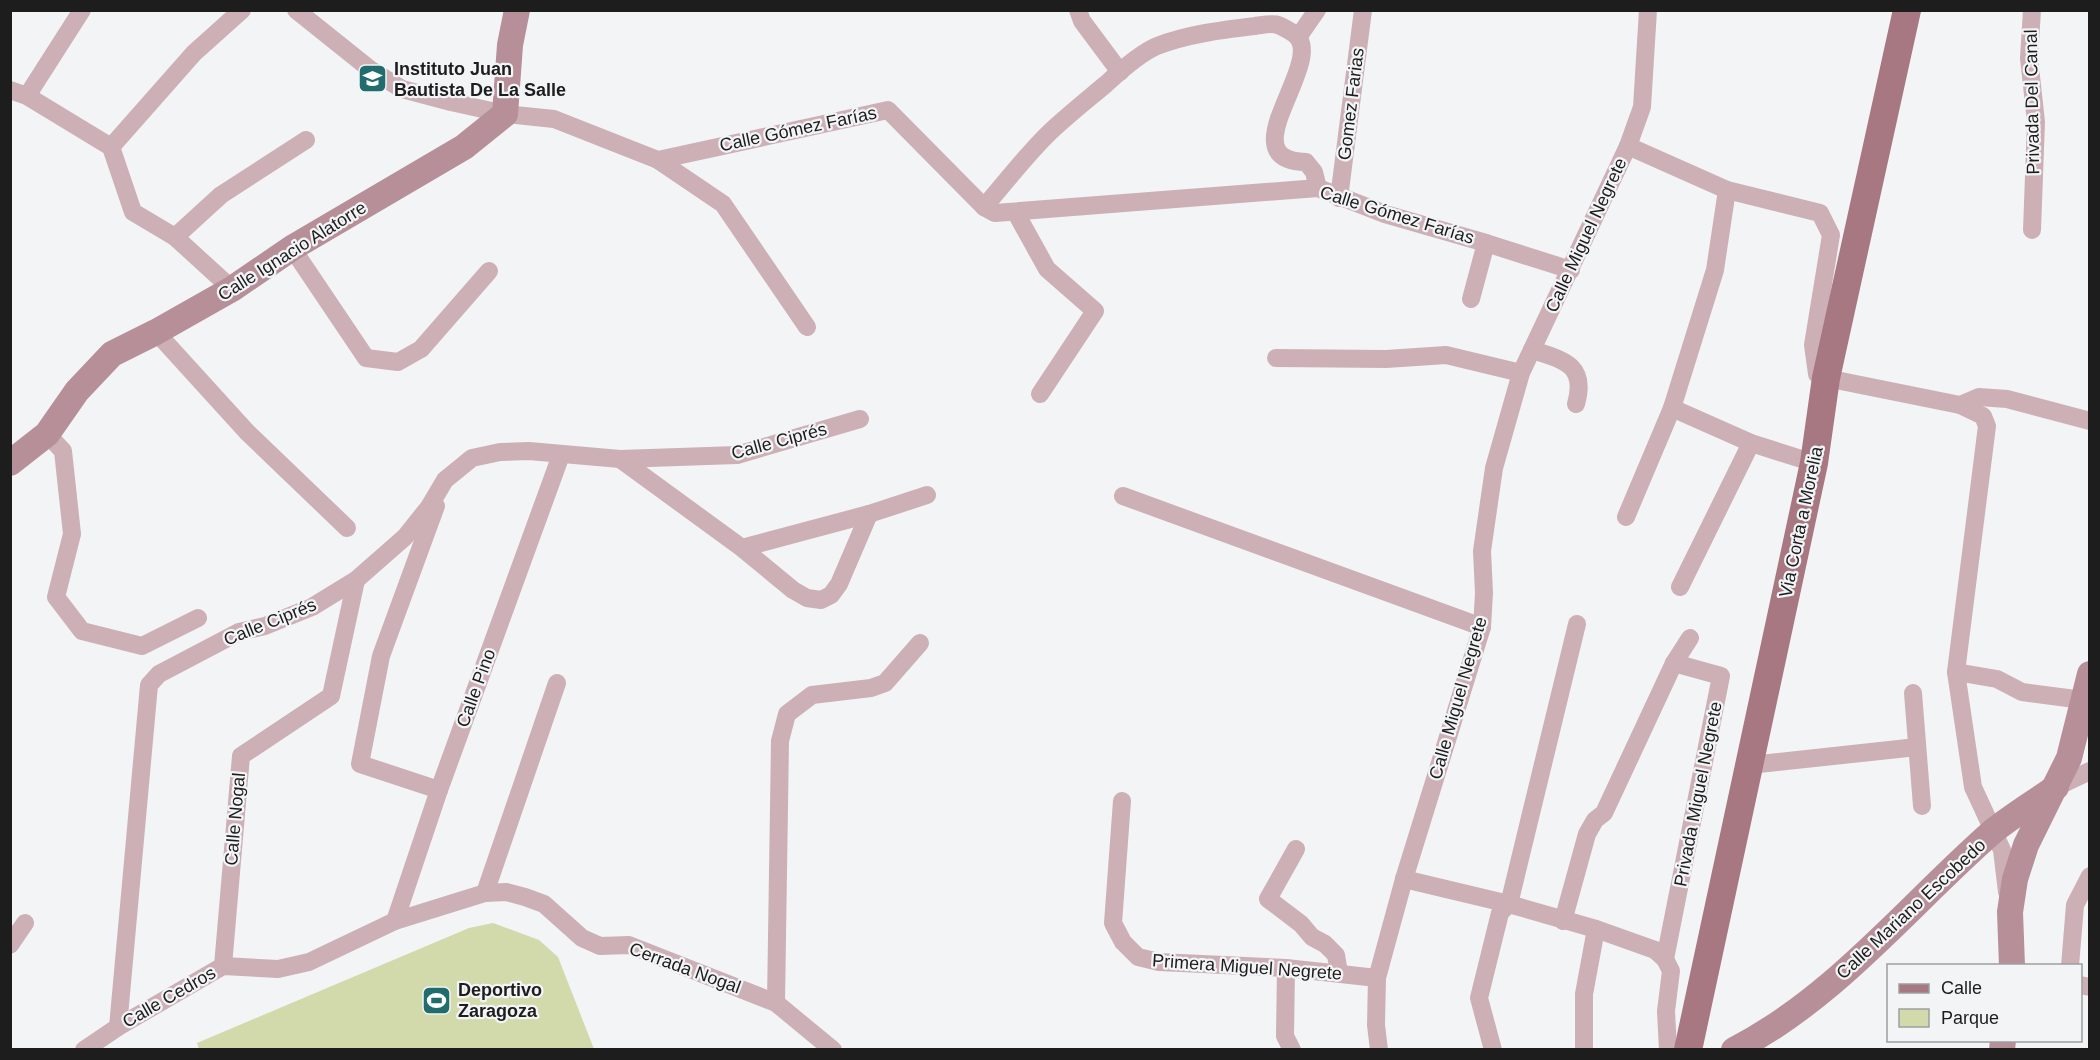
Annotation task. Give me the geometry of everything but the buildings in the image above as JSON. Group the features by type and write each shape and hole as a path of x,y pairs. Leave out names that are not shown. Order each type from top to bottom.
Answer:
{"main road":[{"name":"Via Corta a Morelia","path":"1692,1044 1814,463 1826,378 1907,10"}],"street":[{"path":"82,10 19,93 111,147 133,212 175,237 232,289"},
{"path":"111,147 194,53 242,10"},
{"path":"296,10 371,70 402,88 505,114 554,119 658,160 723,204 807,327"},
{"path":"505,114 510,45 517,10"},
{"path":"1078,10 1082,21 1120,72"},
{"path":"1299,36 1317,10"},
{"name":"Gomez Farias","path":"1339,198 1363,10"},
{"name":"Calle Miguel Negrete","path":"1379,1050 1376,1025 1377,978 1404,879 1482,627 1484,592 1482,551 1494,468 1521,373 1628,146 1642,106 1648,10"},
{"name":"Privada Del Canal","path":"2032,10 2029,58 2036,122 2032,230"},
{"path":"984,207 1049,133 1120,72 1155,47 1214,31 1277,23 1299,36 1303,46 1274,140 1280,155 1292,162 1306,162 1314,172 1318,188"},
{"name":"Calle Gómez Farías","path":"658,160 888,110 984,207 996,213 1318,188 1385,214 1570,270"},
{"name":"Calle Ignacio Alatorre","path":"13,456 47,435 77,391 112,354 232,289 292,248 464,147 505,114"},
{"path":"175,237 221,195 306,140"},
{"path":"1628,146 1727,190 1820,213 1831,235 1813,345 1817,374 1826,378 1960,405 1983,416 1987,426 1956,672 1973,787 2002,850 2010,912 2012,964"},
{"path":"1626,517 1672,408 1715,270 1727,190"},
{"path":"1016,213 1047,269 1095,311 1040,394"},
{"path":"1471,299 1486,243"},
{"path":"292,248 366,358 398,362 421,349 489,271"},
{"path":"156,332 247,432 347,528"},
{"path":"1532,350 1564,360 1576,373 1580,388 1576,405"},
{"path":"1276,357 1386,359 1446,355 1521,373"},
{"path":"1960,405 1980,397 2007,399 2090,421"},
{"path":"1672,408 1751,443 1814,463"},
{"name":"Calle Ciprés","path":"118,1027 149,685 159,674 239,632 265,626 312,607 356,580 405,537 429,507 445,480 472,458 500,452 529,451 620,459 737,455 860,419"},
{"path":"47,435 63,451 72,534 56,597 82,632 142,646 198,618"},
{"path":"1680,587 1751,443"},
{"name":"Calle Pino","path":"395,921 439,790 561,455"},
{"path":"620,459 742,548 793,590 807,598 821,600 831,595 839,584 869,514"},
{"path":"439,790 360,764 381,656 445,480"},
{"path":"742,548 869,514 927,495"},
{"path":"1123,496 1482,627"},
{"name":"Calle Nogal","path":"223,966 240,756 331,696 356,580"},
{"path":"1493,1050 1479,998 1500,914 1509,904 1576,624"},
{"path":"1563,921 1587,834 1595,820 1604,813 1674,663 1690,638"},
{"path":"776,1003 780,741 787,714 812,695 871,688 885,683 920,643"},
{"name":"Privada Miguel Negrete","path":"1668,1050 1666,1011 1671,970 1665,959 1721,676 1674,663"},
{"path":"1956,672 1997,679 2022,692 2083,700"},
{"path":"2010,912 2015,879 2026,844 2069,758 2090,674"},
{"path":"485,892 557,683"},
{"path":"1913,693 1922,806"},
{"path":"1750,765 1917,747"},
{"name":"Calle Mariano Escobedo","path":"1734,1050 1783,1020 1833,981 1994,831 2056,787 2090,771"},
{"name":"Primera Miguel Negrete","path":"1122,801 1113,923 1123,942 1138,957 1159,962 1286,968 1377,978"},
{"path":"1296,849 1268,899 1336,955 1339,973"},
{"path":"2070,964 2075,905 2090,876"},
{"path":"1404,879 1509,904 1596,929 1655,950 1665,959"},
{"name":"Cerrada Nogal","path":"395,921 485,892 506,892 525,897 544,904 582,938 600,946 629,945 776,1003 833,1050"},
{"name":"Calle Cedros","path":"84,1050 118,1027 223,966 278,969 309,962 395,921"},
{"path":"10,945 24,923"},
{"path":"1584,1050 1584,994 1596,929"},
{"path":"1286,968 1285,1036 1292,1050"}],"green space":[{"name":"Deportivo Zaragoza","path":"493,923 539,940 558,957 594,1049 199,1049 197,1043 469,928"}],"place":[{"name":"Instituto Juan Bautista De La Salle","path":"373,79"},
{"name":"Deportivo Zaragoza","path":"437,1000"}]}
